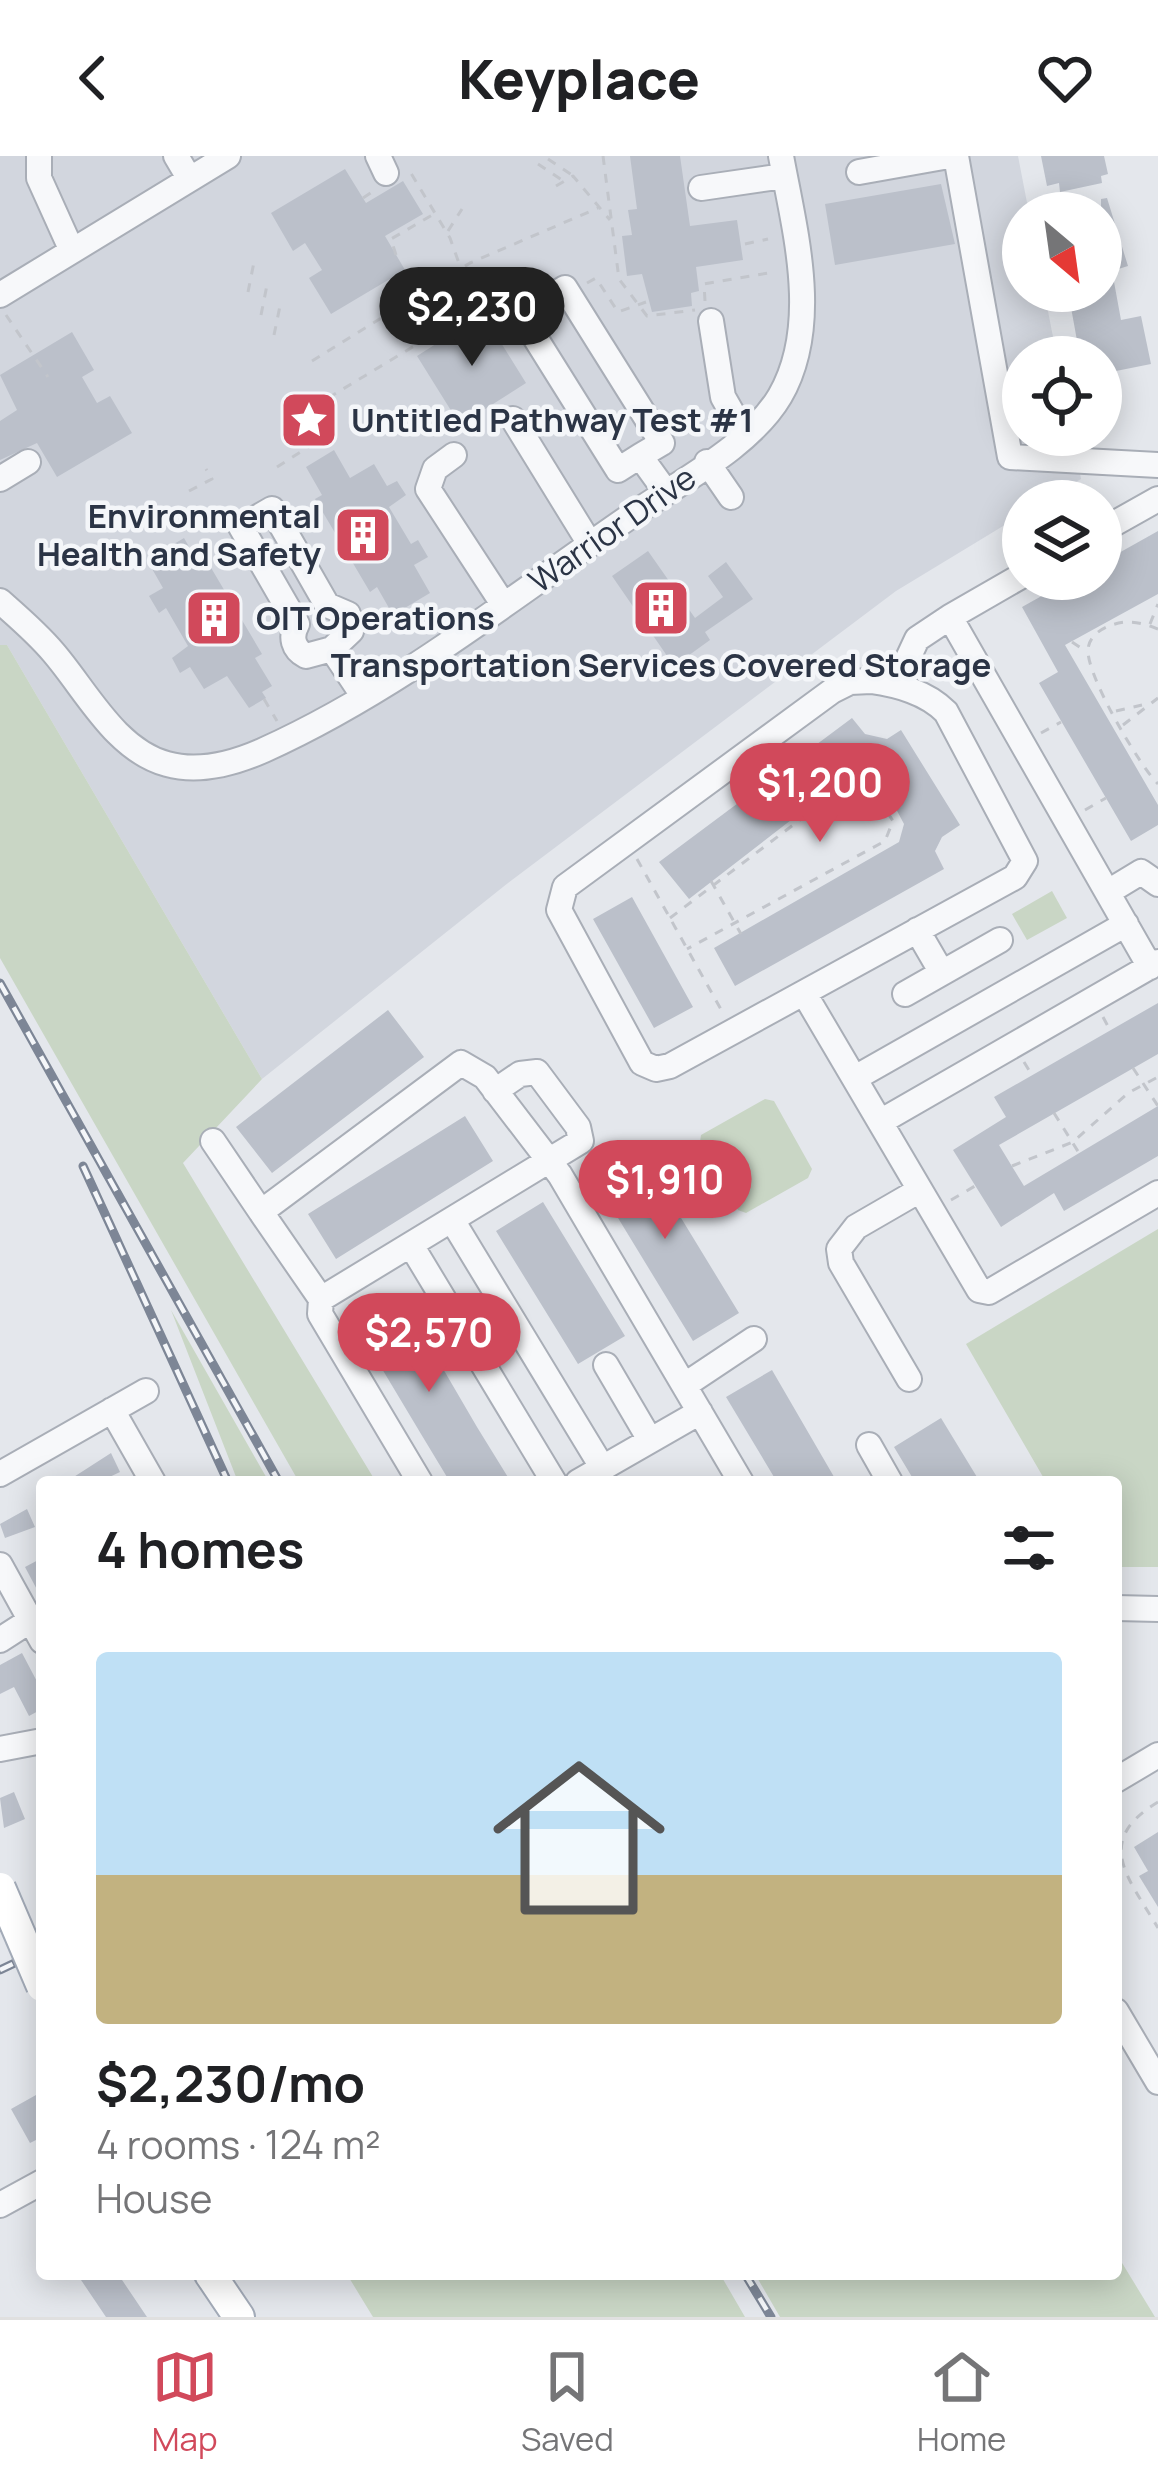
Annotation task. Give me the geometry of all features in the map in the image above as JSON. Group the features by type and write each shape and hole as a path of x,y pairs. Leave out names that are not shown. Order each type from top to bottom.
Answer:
{"main road":[{"path":"0,1888 36,1972"},
{"path":"218,2280 239,2317"}],"street":[{"path":"39,156 39,178 72,251"},
{"path":"6,306 182,167 228,156"},
{"path":"859,172 953,156 1010,457 1158,465"},
{"path":"701,188 782,166"},
{"name":"Warrior Drive","path":"0,602 52,651 128,744 164,764 225,764 287,737 435,649 666,492 744,434 779,398 799,342 802,302 782,166"},
{"path":"565,288 662,443 640,456 618,470 521,315 565,288"},
{"path":"711,321 723,397 744,434"},
{"path":"513,419 590,544"},
{"path":"454,454 435,469 428,490 503,604"},
{"path":"640,456 666,492"},
{"path":"0,479 28,462"},
{"path":"707,462 730,497"},
{"path":"1122,519 1158,499"},
{"path":"272,509 328,605 348,614 350,631 332,649 307,656 298,652 293,642 297,624 241,527 272,509"},
{"path":"896,685 917,639 1002,586"},
{"path":"880,1122 1154,964 1126,924 950,617"},
{"path":"332,649 362,694"},
{"path":"850,682 896,685 935,701 946,712 1024,860 1015,877 670,1066 656,1069 642,1063 560,910 565,886 627,842 850,682"},
{"path":"1108,892 1141,872 1158,884"},
{"path":"855,1078 1126,924"},
{"path":"917,930 942,973"},
{"path":"904,994 1000,940"},
{"path":"804,992 979,1290 989,1292 1158,1192"},
{"path":"261,1212 449,1067 461,1063 495,1091 549,1165 737,1476"},
{"path":"321,1299 549,1165 581,1141 578,1127 537,1072 520,1074 495,1091"},
{"path":"213,1141 321,1299 320,1314 416,1476"},
{"path":"909,1378 841,1263 839,1249 856,1227 926,1200"},
{"path":"452,1220 602,1467"},
{"path":"411,1245 550,1476"},
{"path":"685,1385 754,1340"},
{"path":"606,1365 650,1440"},
{"path":"0,1474 146,1391"},
{"path":"112,1410 150,1476"},
{"path":"588,1476 700,1412"},
{"path":"868,1445 886,1476"},
{"path":"0,1565 36,1629"},
{"path":"1122,1608 1158,1609"},
{"path":"0,1640 36,1631"},
{"path":"0,1750 36,1742"},
{"path":"1122,1776 1158,1755"},
{"path":"1122,2021 1158,2082"},
{"path":"0,2204 36,2185"}],"path":[{"path":"602,156 619,279 633,304 655,316 706,309 704,284 774,272"},
{"path":"548,158 573,176 611,221"},
{"path":"538,164 564,181"},
{"path":"278,466 313,444 333,395 448,325 442,308 464,288 447,233 410,170 384,174 362,198"},
{"path":"556,186 573,176"},
{"path":"313,361 460,272 598,208"},
{"path":"447,233 462,209"},
{"path":"396,255 391,239 436,213"},
{"path":"745,244 768,239"},
{"path":"248,292 254,262"},
{"path":"589,282 596,278 617,312 646,302"},
{"path":"261,315 268,285"},
{"path":"6,306 48,377"},
{"path":"274,335 280,306"},
{"path":"291,410 306,417 317,435"},
{"path":"189,491 212,478 206,470"},
{"path":"1150,626 1158,604"},
{"path":"410,609 435,649"},
{"path":"1117,616 1121,623"},
{"path":"1088,652 1096,633 1121,623 1158,629"},
{"path":"1072,642 1088,652 1144,775 1158,784"},
{"path":"1114,711 1158,698"},
{"path":"263,699 287,737"},
{"path":"1123,725 1143,704"},
{"path":"1024,742 1061,722"},
{"path":"670,918 795,819 862,773 893,821 885,841 687,950"},
{"path":"1068,820 1106,798"},
{"path":"885,841 890,848"},
{"path":"627,842 733,1031"},
{"path":"824,874 828,884"},
{"path":"712,883 740,934"},
{"path":"778,899 783,910"},
{"path":"1133,1068 1158,1106"},
{"path":"1012,1166 1072,1142 1142,1083 1158,1077"},
{"path":"1054,1113 1079,1153"},
{"path":"926,1200 975,1186"},
{"path":"1122,1839 1126,1824 1158,1802"},
{"path":"1122,1857 1125,1872 1158,1928"}],"shaded area":[{"path":"0,156 1018,156 1025,192 1002,192 1002,312 1048,312 1053,336 1002,336 1002,456 1077,456 1081,479 1002,480 1002,527 896,591 508,883 262,1079 7,645 0,645"}],"green space":[{"path":"0,645 7,645 262,1079 183,1163 372,1476 296,1476 0,958"},
{"path":"1052,891 1067,918 1027,940 1012,914"},
{"path":"765,1099 774,1101 812,1169 808,1178 746,1213 738,1210 700,1142 701,1135"},
{"path":"1158,1229 1158,1567 1122,1567 1122,1476 1043,1476 966,1344"},
{"path":"171,1310 266,1476 236,1476"},
{"path":"1122,2263 1155,2317 780,2317 758,2280 1122,2280"},
{"path":"350,2280 723,2280 745,2317 373,2317"}],"building":[{"path":"630,156 680,156 690,226 737,220 743,260 696,267 699,291 691,293 692,306 652,312 642,274 627,276 622,236 632,235 628,210 637,209"},
{"path":"1041,156 1104,156 1108,174 1101,176 1102,183 1060,192 1059,183 1047,186"},
{"path":"345,169 366,203 403,181 423,214 385,236 405,270 331,314 309,278 322,270 305,243 293,251 271,213"},
{"path":"941,184 955,244 835,265 825,204"},
{"path":"1072,312 1120,312 1121,320 1141,316 1151,364 1122,370 1122,336 1076,336"},
{"path":"483,314 526,383 460,425 417,356"},
{"path":"72,332 94,370 82,377 97,403 110,396 132,433 57,477 37,443 0,460 0,421 17,410 0,375"},
{"name":"Environmental Health and Safety","path":"334,450 350,478 374,464 387,486 397,481 406,495 389,507 411,544 418,540 428,557 414,565 430,593 393,615 377,587 370,592 315,499 322,495 306,467"},
{"path":"1158,531 1158,594 1065,645 1158,805 1158,825 1131,841 1039,683 1058,672 1022,607 1034,600 1122,600 1122,551"},
{"name":"OIT Operations","path":"184,538 200,566 207,561 262,654 255,658 272,686 262,692 266,698 249,708 227,676 204,689 190,667 180,673 172,658 188,646 166,608 159,613 149,596 163,588 147,560"},
{"name":"Transportation Services Covered Storage","path":"648,551 695,618 723,597 708,576 726,562 753,599 705,632 710,640 674,666 612,576"},
{"path":"852,718 865,734 887,739 901,730 960,825 942,837 935,851 944,869 735,986 714,948 899,842 904,824 876,771 862,765 689,899 659,862"},
{"path":"632,897 693,1007 654,1028 593,919"},
{"path":"1158,1003 1158,1054 999,1145 1024,1186 1158,1106 1158,1156 1064,1211 1054,1193 1001,1227 953,1150 1006,1117 994,1097"},
{"path":"388,1010 424,1057 272,1173 236,1127"},
{"path":"465,1116 493,1161 336,1259 308,1214"},
{"path":"636,1144 739,1313 693,1341 590,1172"},
{"path":"543,1202 625,1336 578,1364 496,1231"},
{"path":"400,1295 507,1476 446,1476 354,1322"},
{"path":"772,1370 834,1476 773,1476 726,1397"},
{"path":"941,1418 976,1476 911,1476 894,1447"},
{"path":"111,1453 120,1472 112,1476 75,1476"},
{"path":"27,1509 35,1527 5,1538 0,1524"},
{"path":"36,1561 36,1588 25,1567"},
{"path":"22,1653 36,1680 36,1712 29,1716 14,1687 0,1694 0,1665"},
{"path":"14,1792 25,1819 4,1828 0,1798"},
{"path":"1158,1832 1158,1907 1139,1876 1148,1871 1134,1847"},
{"path":"36,2095 36,2140 30,2143 11,2109"},
{"path":"81,2280 122,2280 147,2317 106,2317"}],"railway":[{"path":"0,983 276,1476"},
{"path":"83,1166 225,1476"},
{"path":"0,1970 36,1953"},
{"path":"749,2280 771,2317"}],"place":[{"name":"Untitled Pathway Test #1","path":"309,420"},
{"name":"Environmental Health and Safety","path":"363,535"},
{"name":"Transportation Services Covered Storage","path":"661,608"},
{"name":"OIT Operations","path":"214,618"}]}
